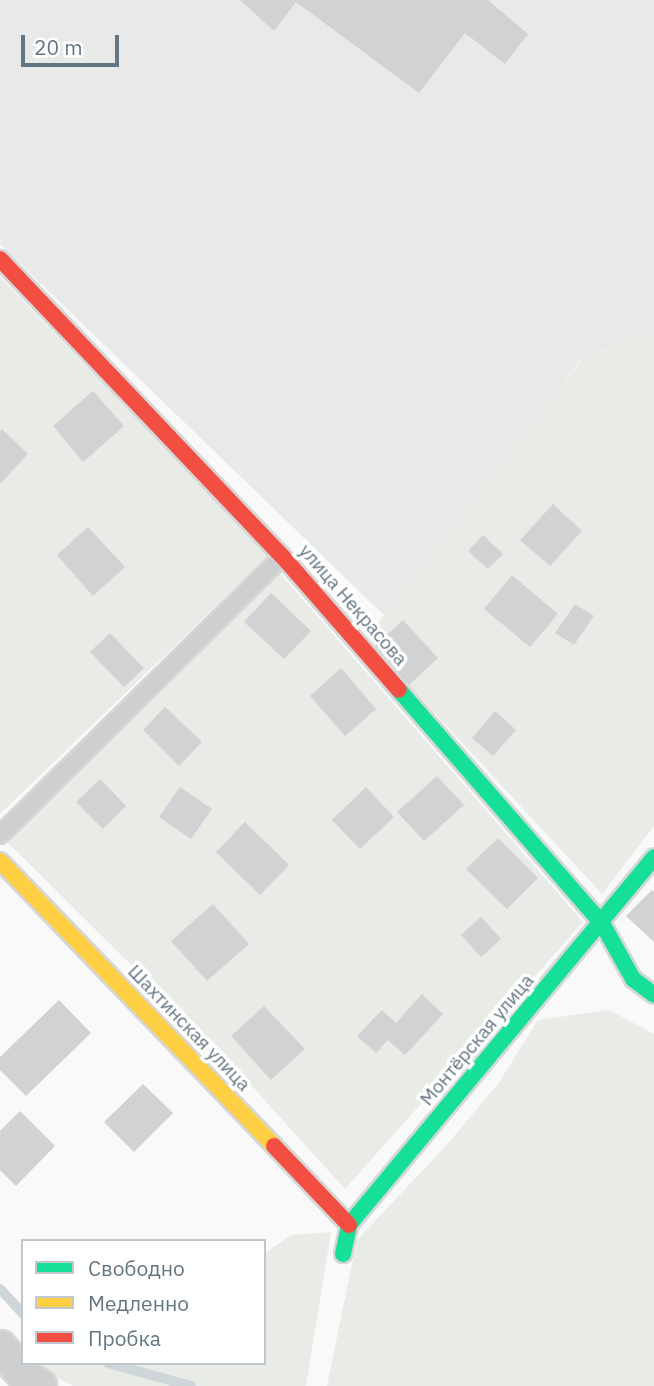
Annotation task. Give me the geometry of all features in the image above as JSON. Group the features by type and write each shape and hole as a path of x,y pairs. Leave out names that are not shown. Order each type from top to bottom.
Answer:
{"street":[{"name":"улица Некрасова","path":"0,259 283,557 603,925 633,979 654,995"},
{"name":"Монтёрская улица","path":"343,1254 349,1225 603,925 654,857"},
{"name":"Шахтинская улица","path":"0,861 349,1225"},
{"path":"0,1347 27,1380 40,1386"}],"lane":[{"path":"0,835 283,557"}],"shaded area":[{"path":"0,0 654,0 654,329 580,360 388,619 0,244"},
{"path":"0,277 269,555 0,814"},
{"path":"654,329 654,826 602,894 366,639 581,360"},
{"path":"279,572 583,922 345,1189 241,1074 7,842"},
{"path":"609,1010 654,1034 654,1386 327,1386 357,1240 444,1148 498,1084 538,1020"},
{"path":"331,1232 306,1386 73,1386 33,1365 266,1365 266,1253 291,1235"}],"building":[{"path":"240,0 488,0 528,34 505,64 465,33 419,93 296,2 274,31"},
{"path":"93,391 124,426 83,462 53,426"},
{"path":"2,429 28,454 0,484 0,431"},
{"path":"553,504 582,531 550,566 520,540"},
{"path":"88,527 125,567 93,596 57,555"},
{"path":"483,535 503,554 488,569 468,551"},
{"path":"512,575 558,614 530,647 484,609"},
{"path":"271,593 311,631 284,659 244,622"},
{"path":"575,604 594,616 574,645 555,633"},
{"path":"403,620 438,658 409,685 374,647"},
{"path":"110,633 144,668 124,687 90,652"},
{"path":"341,668 376,709 345,736 310,696"},
{"path":"165,707 202,742 179,766 143,730"},
{"path":"495,711 516,730 493,756 472,738"},
{"path":"437,776 464,805 424,841 397,812"},
{"path":"100,779 126,806 103,829 76,802"},
{"path":"180,787 212,809 191,839 159,817"},
{"path":"366,787 394,817 360,849 332,820"},
{"path":"245,822 289,865 260,895 216,852"},
{"path":"498,838 538,878 507,909 466,869"},
{"path":"652,890 654,892 654,942 626,916"},
{"path":"213,904 249,944 207,981 171,941"},
{"path":"481,917 501,939 481,957 461,935"},
{"path":"422,994 443,1014 405,1055 388,1040 376,1053 357,1036 382,1010 396,1023"},
{"path":"59,1000 91,1033 26,1096 0,1070 0,1057"},
{"path":"264,1006 305,1049 271,1080 231,1036"},
{"path":"143,1084 173,1113 134,1152 104,1122"},
{"path":"20,1111 55,1146 16,1186 0,1170 0,1131"}],"waterway":[{"path":"0,1289 21,1312"},
{"path":"115,1365 191,1386"}],"traffic: fast":[{"path":"399,690 603,925 633,979 654,995"},
{"path":"343,1254 349,1225 654,857"}],"traffic: slow":[{"path":"0,861 274,1146"}],"traffic: jam":[{"path":"0,259 283,557 399,690"},
{"path":"274,1146 349,1225"}]}
